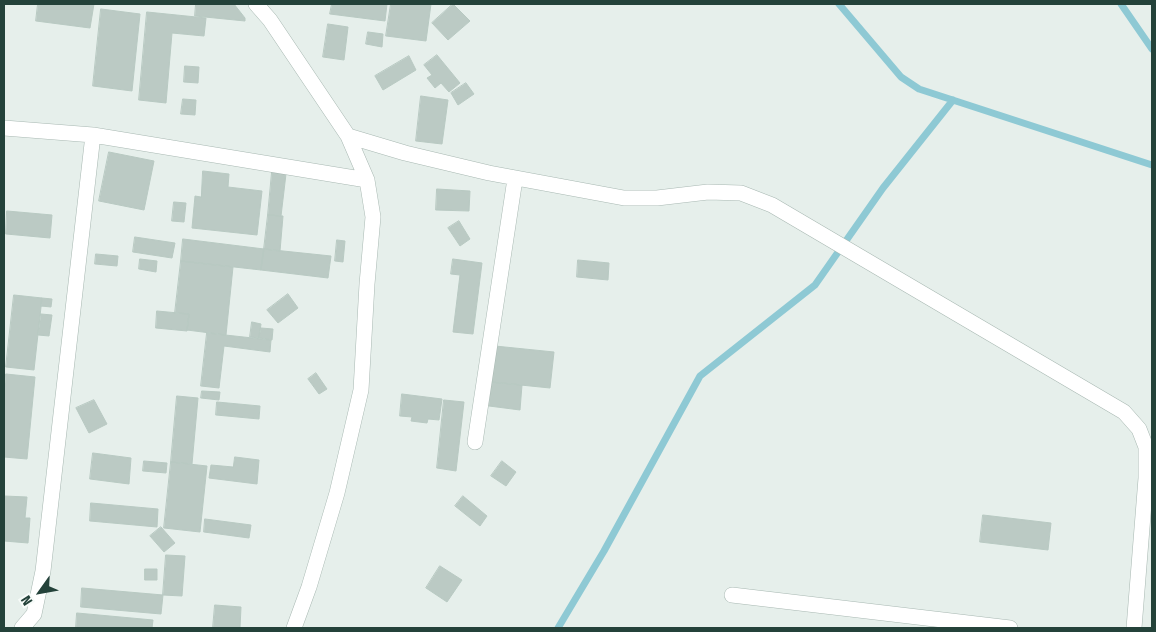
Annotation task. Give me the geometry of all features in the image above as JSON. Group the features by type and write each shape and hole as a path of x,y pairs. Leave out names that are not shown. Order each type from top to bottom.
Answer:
{"street":[{"path":"256,4 270,20 348,136 367,180 372,217 361,390 337,493 309,587 294,628"},
{"path":"4,128 93,135 367,180"},
{"path":"22,628 34,614 43,571 93,135"},
{"path":"348,136 405,153 515,179 624,198 657,198 708,192 741,193 772,205 1124,412 1139,429 1146,448 1146,478 1134,628"},
{"path":"475,442 515,179"},
{"path":"732,595 1010,628"}],"building":[{"path":"38,4 94,4 90,28 36,21"},
{"path":"196,4 234,4 245,18 245,21 195,16"},
{"path":"332,4 387,4 385,21 330,14"},
{"path":"391,4 431,4 426,41 386,36"},
{"path":"453,4 470,21 448,40 432,23"},
{"path":"101,9 140,14 132,91 93,86"},
{"path":"147,12 206,18 204,36 172,33 166,103 139,100"},
{"path":"328,24 348,27 344,60 323,57"},
{"path":"368,32 383,34 382,47 366,44"},
{"path":"437,55 460,83 449,92 441,83 435,88 427,78 432,75 424,65"},
{"path":"409,56 416,70 383,90 375,76"},
{"path":"185,66 199,67 198,83 184,82"},
{"path":"466,83 474,94 458,105 451,93"},
{"path":"421,96 448,100 442,144 416,141"},
{"path":"183,99 196,100 195,115 181,114"},
{"path":"109,152 154,161 144,210 99,201"},
{"path":"203,171 229,174 228,187 262,191 257,235 192,228 195,196 201,197"},
{"path":"272,172 286,174 281,216 268,215"},
{"path":"437,189 470,191 469,211 436,210"},
{"path":"174,202 186,203 184,222 172,221"},
{"path":"7,211 52,215 50,238 6,234"},
{"path":"268,215 283,216 280,251 264,249"},
{"path":"459,221 470,239 460,246 448,228"},
{"path":"135,237 175,243 172,258 133,252"},
{"path":"183,239 264,249 261,270 181,261"},
{"path":"337,240 345,241 343,262 335,261"},
{"path":"264,249 331,256 328,278 261,270"},
{"path":"96,254 118,256 117,266 95,264"},
{"path":"140,259 157,261 156,272 139,269"},
{"path":"453,259 482,263 473,334 453,332 460,275 451,274"},
{"path":"578,260 609,263 608,280 577,277"},
{"path":"181,261 233,267 226,335 187,330 189,314 175,313"},
{"path":"288,294 298,308 278,323 267,310"},
{"path":"14,295 42,298 34,370 6,367"},
{"path":"42,298 52,299 51,307 41,306"},
{"path":"157,311 189,314 187,331 156,328"},
{"path":"41,314 52,315 49,336 38,335"},
{"path":"252,322 261,324 259,338 250,337"},
{"path":"261,328 273,329 272,340 259,338"},
{"path":"207,333 271,340 270,352 224,346 219,388 201,386"},
{"path":"495,346 554,352 550,388 491,382"},
{"path":"316,373 327,389 319,394 308,379"},
{"path":"6,374 35,377 27,459 4,457 4,393"},
{"path":"491,382 522,385 520,410 489,406"},
{"path":"202,391 220,392 219,400 201,398"},
{"path":"402,394 442,399 439,420 428,419 427,423 411,421 412,417 400,416"},
{"path":"177,396 198,398 192,464 171,462"},
{"path":"94,400 107,424 89,433 76,408"},
{"path":"444,400 464,402 456,471 437,468"},
{"path":"217,402 260,406 259,419 216,415"},
{"path":"93,453 131,458 129,484 90,479"},
{"path":"235,457 259,460 257,484 209,478 211,465 233,467"},
{"path":"144,461 167,463 166,473 143,471"},
{"path":"502,461 516,472 506,486 491,476"},
{"path":"171,462 207,466 200,532 164,528"},
{"path":"4,496 27,497 25,518 30,518 28,543 4,541"},
{"path":"463,496 487,516 480,526 455,506"},
{"path":"91,503 158,509 157,527 90,521"},
{"path":"983,515 1051,523 1048,550 980,542"},
{"path":"205,519 251,525 249,538 204,532"},
{"path":"161,527 175,543 164,552 150,536"},
{"path":"166,555 185,556 182,596 163,595"},
{"path":"440,566 462,580 447,602 426,588"},
{"path":"145,569 157,569 157,580 145,580"},
{"path":"82,588 163,595 161,614 81,607"},
{"path":"215,605 241,607 240,628 213,628"},
{"path":"77,613 153,620 152,628 76,628"}],"waterway":[{"path":"839,4 901,77 919,89 1152,165"},
{"path":"1121,4 1152,49"},
{"path":"558,628 604,551 700,376 815,285 883,188 953,100"}]}
